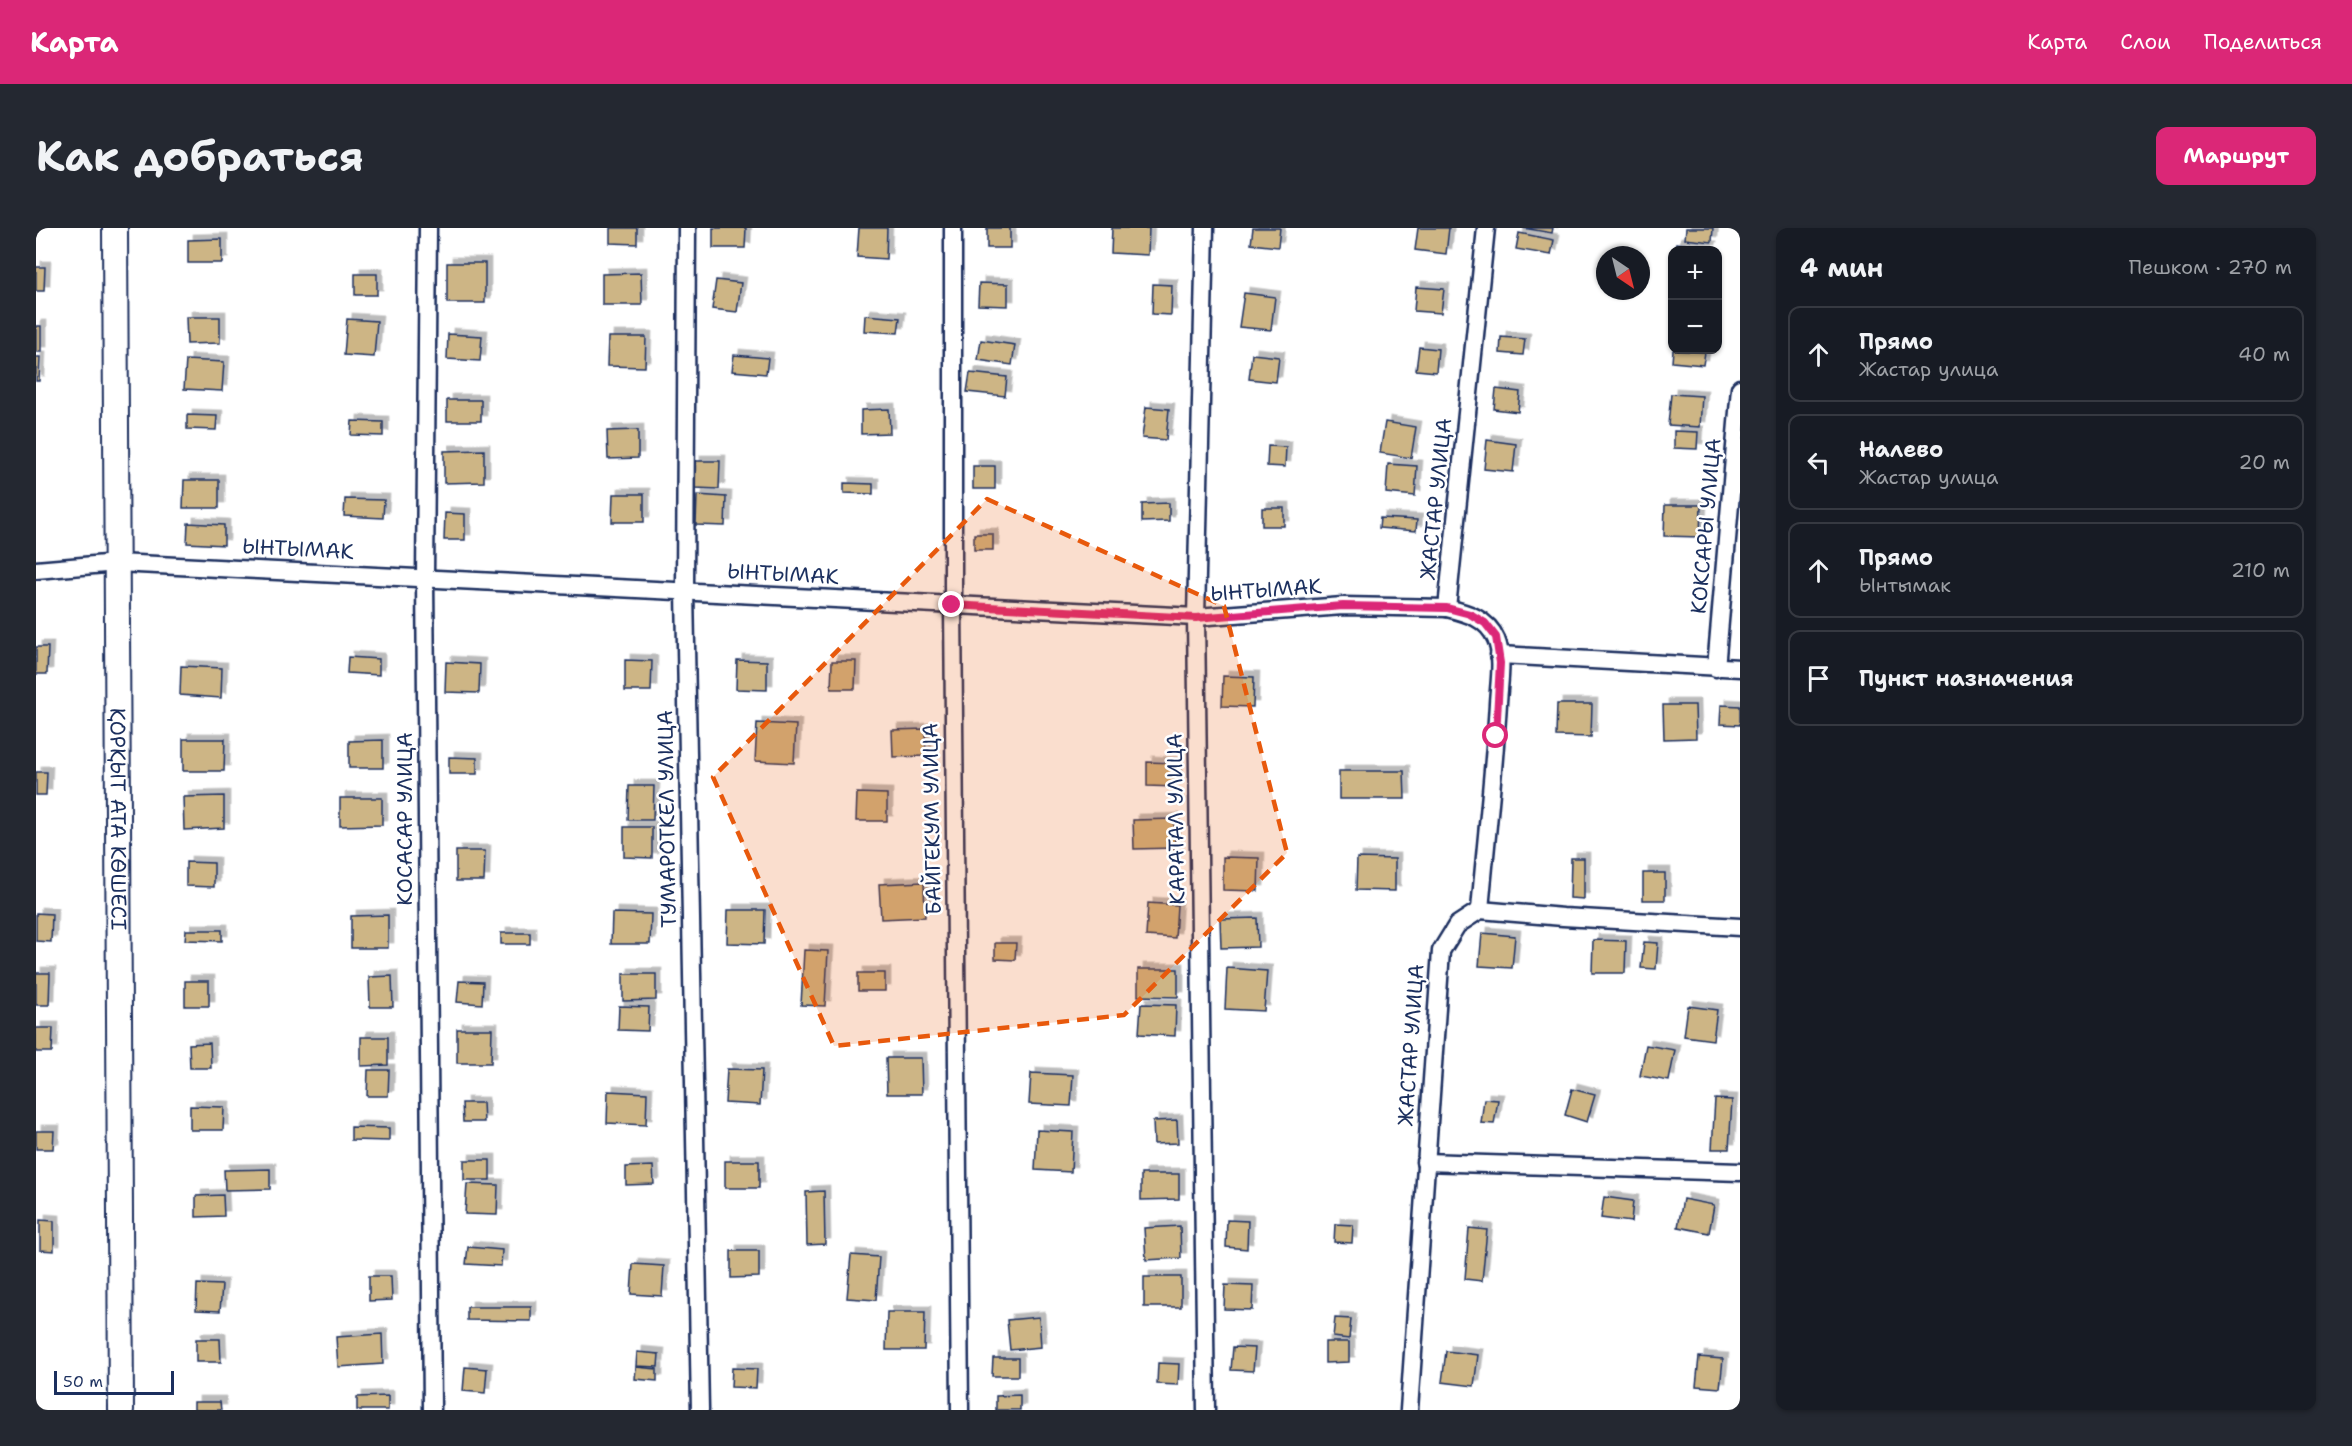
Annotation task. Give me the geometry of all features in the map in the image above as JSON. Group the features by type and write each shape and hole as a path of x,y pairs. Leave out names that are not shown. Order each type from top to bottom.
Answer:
{"main road":[{"name":"ҚОРҚЫТ АТА КӨШЕСІ","path":"115,228 122,1410"}],"street":[{"name":"КОСАСАР УЛИЦА","path":"428,228 425,578 432,1410"},
{"name":"ТУМАРОТКЕЛ УЛИЦА","path":"687,228 685,591 700,1410"},
{"name":"БАЙГЕКУМ УЛИЦА","path":"953,228 952,605 960,1410"},
{"name":"КАРАТАЛ УЛИЦА","path":"1205,228 1196,618 1206,1410"},
{"name":"ЖАСТАР УЛИЦА","path":"1409,1410 1441,951 1457,925 1480,910 1496,736 1499,655 1496,637 1485,623 1470,614 1447,608 1486,228"},
{"name":"КОКСАРЫ УЛИЦА","path":"1716,668 1740,388"},
{"name":"ЫНТЫМАК","path":"36,570 117,563 1196,618 1343,606 1447,608"},
{"path":"1499,655 1740,668"},
{"path":"1480,910 1740,927"},
{"path":"1425,1162 1740,1172"}],"highlighted area":[{"path":"987,499 1224,606 1287,853 1124,1015 834,1046 713,777"}],"building":[{"path":"610,228 637,228 637,244 610,243"},
{"path":"713,228 746,228 745,248 713,248"},
{"path":"859,228 887,228 886,259 857,257"},
{"path":"987,228 1010,228 1010,248 987,248"},
{"path":"1112,228 1149,228 1148,255 1111,253"},
{"path":"1253,228 1280,228 1278,247 1251,244"},
{"path":"1418,228 1449,228 1446,254 1415,250"},
{"path":"1523,228 1553,228 1552,233"},
{"path":"1686,228 1713,228 1712,242 1685,239"},
{"path":"1519,233 1554,240 1551,255 1516,249"},
{"path":"222,239 222,263 188,263 188,240"},
{"path":"1676,243 1702,246 1676,246"},
{"path":"447,263 485,263 485,303 447,303"},
{"path":"36,267 45,267 44,291 36,291"},
{"path":"641,273 642,305 602,305 602,274"},
{"path":"355,274 377,274 377,295 355,295"},
{"path":"716,280 741,283 737,312 712,309"},
{"path":"979,283 1008,284 1008,306 978,305"},
{"path":"1153,284 1172,285 1171,315 1152,314"},
{"path":"1416,287 1444,289 1441,313 1414,311"},
{"path":"1244,293 1275,297 1271,330 1239,327"},
{"path":"865,315 900,318 898,333 864,331"},
{"path":"186,317 220,317 220,343 187,344"},
{"path":"347,319 377,321 374,357 344,355"},
{"path":"36,326 41,326 41,352 36,352"},
{"path":"448,334 482,336 480,361 447,359"},
{"path":"608,337 646,337 645,367 607,366"},
{"path":"1501,337 1525,339 1523,355 1500,353"},
{"path":"981,340 1015,345 1012,365 978,360"},
{"path":"1419,347 1438,349 1436,372 1416,370"},
{"path":"1252,354 1279,357 1276,382 1249,379"},
{"path":"1673,354 1705,354 1703,365 1672,362"},
{"path":"734,355 768,358 766,374 732,371"},
{"path":"36,357 40,357 39,381 36,381"},
{"path":"186,360 224,362 222,391 184,389"},
{"path":"970,373 1007,377 1005,396 967,392"},
{"path":"1496,389 1520,392 1518,412 1494,409"},
{"path":"1671,394 1702,396 1700,427 1668,425"},
{"path":"447,400 481,400 481,421 447,421"},
{"path":"1146,407 1169,409 1166,440 1142,438"},
{"path":"889,409 890,433 861,434 861,410"},
{"path":"187,415 217,416 216,430 187,429"},
{"path":"352,421 383,422 383,436 351,435"},
{"path":"1385,422 1416,427 1411,458 1380,453"},
{"path":"638,430 638,458 608,459 607,431"},
{"path":"1674,431 1698,432 1697,449 1674,448"},
{"path":"1487,440 1516,444 1513,472 1484,469"},
{"path":"1268,446 1286,447 1285,467 1267,466"},
{"path":"484,450 484,482 444,483 444,451"},
{"path":"695,461 720,461 719,489 695,488"},
{"path":"1388,464 1417,466 1415,496 1386,493"},
{"path":"973,466 995,466 995,489 973,489"},
{"path":"184,480 219,480 219,508 183,508"},
{"path":"844,483 873,484 873,494 844,493"},
{"path":"613,494 644,494 644,522 612,522"},
{"path":"697,495 726,497 725,526 696,525"},
{"path":"345,499 384,500 383,518 344,516"},
{"path":"1169,503 1169,521 1142,522 1142,504"},
{"path":"1665,505 1701,505 1700,537 1664,536"},
{"path":"1262,508 1284,508 1284,526 1262,526"},
{"path":"445,513 465,514 465,540 444,540"},
{"path":"1380,518 1417,520 1416,531 1379,528"},
{"path":"188,523 224,525 224,545 187,543"},
{"path":"974,534 993,534 993,550 974,550"},
{"path":"36,647 48,647 47,674 36,674"},
{"path":"348,657 379,659 379,675 347,673"},
{"path":"625,660 652,661 651,691 625,691"},
{"path":"737,660 767,661 767,690 736,689"},
{"path":"832,661 856,661 855,689 831,689"},
{"path":"446,662 480,664 479,693 445,692"},
{"path":"181,666 222,668 221,698 180,695"},
{"path":"1223,676 1254,677 1253,707 1222,706"},
{"path":"1557,704 1592,704 1591,737 1556,736"},
{"path":"1663,705 1695,705 1696,738 1664,739"},
{"path":"1721,705 1740,706 1740,725 1720,724"},
{"path":"757,723 796,725 794,763 755,761"},
{"path":"925,729 926,756 893,757 892,730"},
{"path":"183,739 225,739 224,771 183,771"},
{"path":"383,740 383,768 349,768 349,741"},
{"path":"449,757 477,758 477,774 449,774"},
{"path":"1147,762 1176,763 1176,787 1147,786"},
{"path":"1339,771 1404,771 1405,799 1339,799"},
{"path":"36,772 47,772 46,795 36,795"},
{"path":"629,786 654,786 653,820 628,820"},
{"path":"857,793 887,794 887,821 856,821"},
{"path":"224,796 224,828 184,830 183,797"},
{"path":"340,798 382,798 382,825 340,826"},
{"path":"1174,819 1175,848 1134,849 1133,820"},
{"path":"624,827 652,827 652,858 624,857"},
{"path":"456,851 485,851 484,881 456,881"},
{"path":"1223,857 1259,858 1258,891 1223,890"},
{"path":"1357,858 1395,859 1395,891 1356,890"},
{"path":"1571,858 1584,858 1584,899 1570,898"},
{"path":"186,862 214,863 214,887 186,886"},
{"path":"1643,873 1665,873 1665,900 1643,900"},
{"path":"924,882 925,917 881,919 879,884"},
{"path":"1148,903 1177,905 1175,938 1146,936"},
{"path":"728,910 765,910 764,944 727,943"},
{"path":"36,913 52,914 51,942 36,941"},
{"path":"612,913 651,914 650,944 611,944"},
{"path":"388,915 388,948 351,948 351,916"},
{"path":"1257,918 1258,947 1221,948 1220,919"},
{"path":"186,930 222,930 222,941 185,940"},
{"path":"501,933 530,933 530,944 501,944"},
{"path":"1482,933 1515,936 1512,968 1479,966"},
{"path":"1593,940 1626,941 1625,973 1592,973"},
{"path":"1644,942 1658,943 1656,969 1641,968"},
{"path":"995,943 1016,943 1015,960 995,959"},
{"path":"804,950 828,951 825,1006 801,1005"},
{"path":"1227,968 1267,971 1264,1011 1225,1009"},
{"path":"1138,969 1178,969 1178,997 1138,996"},
{"path":"36,973 50,973 49,1005 36,1005"},
{"path":"858,973 885,973 885,991 858,991"},
{"path":"623,974 656,974 656,1000 623,1001"},
{"path":"392,976 393,1007 370,1007 369,977"},
{"path":"185,981 209,981 209,1006 185,1006"},
{"path":"459,981 483,982 482,1004 457,1002"},
{"path":"1141,1004 1176,1005 1175,1036 1139,1034"},
{"path":"619,1006 649,1007 648,1031 618,1030"},
{"path":"1688,1006 1717,1010 1713,1040 1684,1036"},
{"path":"36,1028 53,1028 52,1052 36,1052"},
{"path":"457,1029 492,1029 491,1063 457,1063"},
{"path":"361,1037 388,1037 388,1065 361,1066"},
{"path":"210,1043 211,1068 190,1068 189,1044"},
{"path":"1646,1045 1675,1050 1669,1081 1640,1076"},
{"path":"886,1058 921,1058 922,1094 887,1094"},
{"path":"727,1069 762,1070 760,1105 725,1103"},
{"path":"368,1070 389,1070 388,1096 367,1096"},
{"path":"1031,1073 1073,1075 1071,1106 1029,1104"},
{"path":"1572,1089 1595,1095 1587,1122 1565,1115"},
{"path":"608,1091 647,1093 646,1125 607,1123"},
{"path":"1484,1099 1498,1100 1494,1124 1481,1123"},
{"path":"1715,1099 1732,1100 1729,1149 1712,1149"},
{"path":"462,1103 483,1103 484,1122 463,1122"},
{"path":"190,1106 224,1107 223,1130 190,1130"},
{"path":"1177,1120 1178,1143 1154,1144 1153,1121"},
{"path":"351,1127 389,1128 389,1141 351,1140"},
{"path":"1037,1130 1073,1132 1071,1172 1035,1170"},
{"path":"36,1131 54,1131 53,1149 36,1149"},
{"path":"464,1160 490,1160 490,1180 464,1180"},
{"path":"725,1161 759,1161 759,1188 725,1188"},
{"path":"653,1166 654,1184 626,1185 626,1167"},
{"path":"270,1169 270,1189 225,1190 224,1170"},
{"path":"1141,1174 1179,1174 1179,1199 1141,1200"},
{"path":"467,1184 498,1185 497,1215 465,1214"},
{"path":"824,1191 825,1244 807,1245 806,1192"},
{"path":"223,1195 224,1216 196,1217 196,1196"},
{"path":"1604,1197 1633,1201 1631,1222 1601,1218"},
{"path":"1683,1199 1714,1205 1709,1233 1678,1227"},
{"path":"40,1220 54,1221 54,1251 40,1250"},
{"path":"1227,1220 1248,1221 1247,1249 1226,1247"},
{"path":"1335,1224 1353,1225 1352,1243 1334,1242"},
{"path":"1180,1226 1181,1258 1146,1260 1144,1228"},
{"path":"1469,1228 1487,1230 1482,1281 1465,1279"},
{"path":"468,1247 502,1250 501,1266 466,1264"},
{"path":"731,1251 759,1251 759,1277 731,1278"},
{"path":"851,1255 879,1257 876,1300 847,1298"},
{"path":"633,1264 664,1266 662,1296 631,1294"},
{"path":"369,1276 391,1276 392,1300 369,1301"},
{"path":"1144,1277 1181,1277 1181,1307 1144,1307"},
{"path":"197,1284 222,1285 220,1311 196,1310"},
{"path":"1225,1285 1253,1286 1252,1310 1224,1309"},
{"path":"467,1307 531,1307 531,1321 467,1320"},
{"path":"887,1312 925,1312 924,1350 886,1350"},
{"path":"1039,1317 1041,1347 1010,1350 1007,1320"},
{"path":"1335,1318 1351,1319 1349,1339 1333,1337"},
{"path":"382,1334 383,1364 338,1367 336,1337"},
{"path":"196,1339 220,1339 221,1362 196,1362"},
{"path":"1325,1342 1349,1342 1349,1362 1325,1363"},
{"path":"1233,1347 1255,1348 1253,1371 1231,1370"},
{"path":"1446,1351 1478,1355 1474,1386 1442,1382"},
{"path":"637,1352 659,1354 658,1367 636,1366"},
{"path":"1699,1357 1723,1359 1720,1388 1696,1386"},
{"path":"993,1358 1018,1358 1018,1376 992,1376"},
{"path":"1158,1363 1179,1364 1178,1385 1157,1384"},
{"path":"465,1367 487,1369 485,1393 463,1391"},
{"path":"636,1367 657,1369 657,1381 635,1379"},
{"path":"732,1368 757,1369 756,1388 731,1387"},
{"path":"1020,1395 1020,1410 996,1410 996,1396"},
{"path":"388,1396 388,1410 357,1410 357,1397"},
{"path":"194,1402 220,1402 221,1410 194,1410"}],"route":[{"path":"952,605 1196,618 1343,606 1447,608 1470,614 1485,623 1496,637 1500,663 1496,736"}]}
